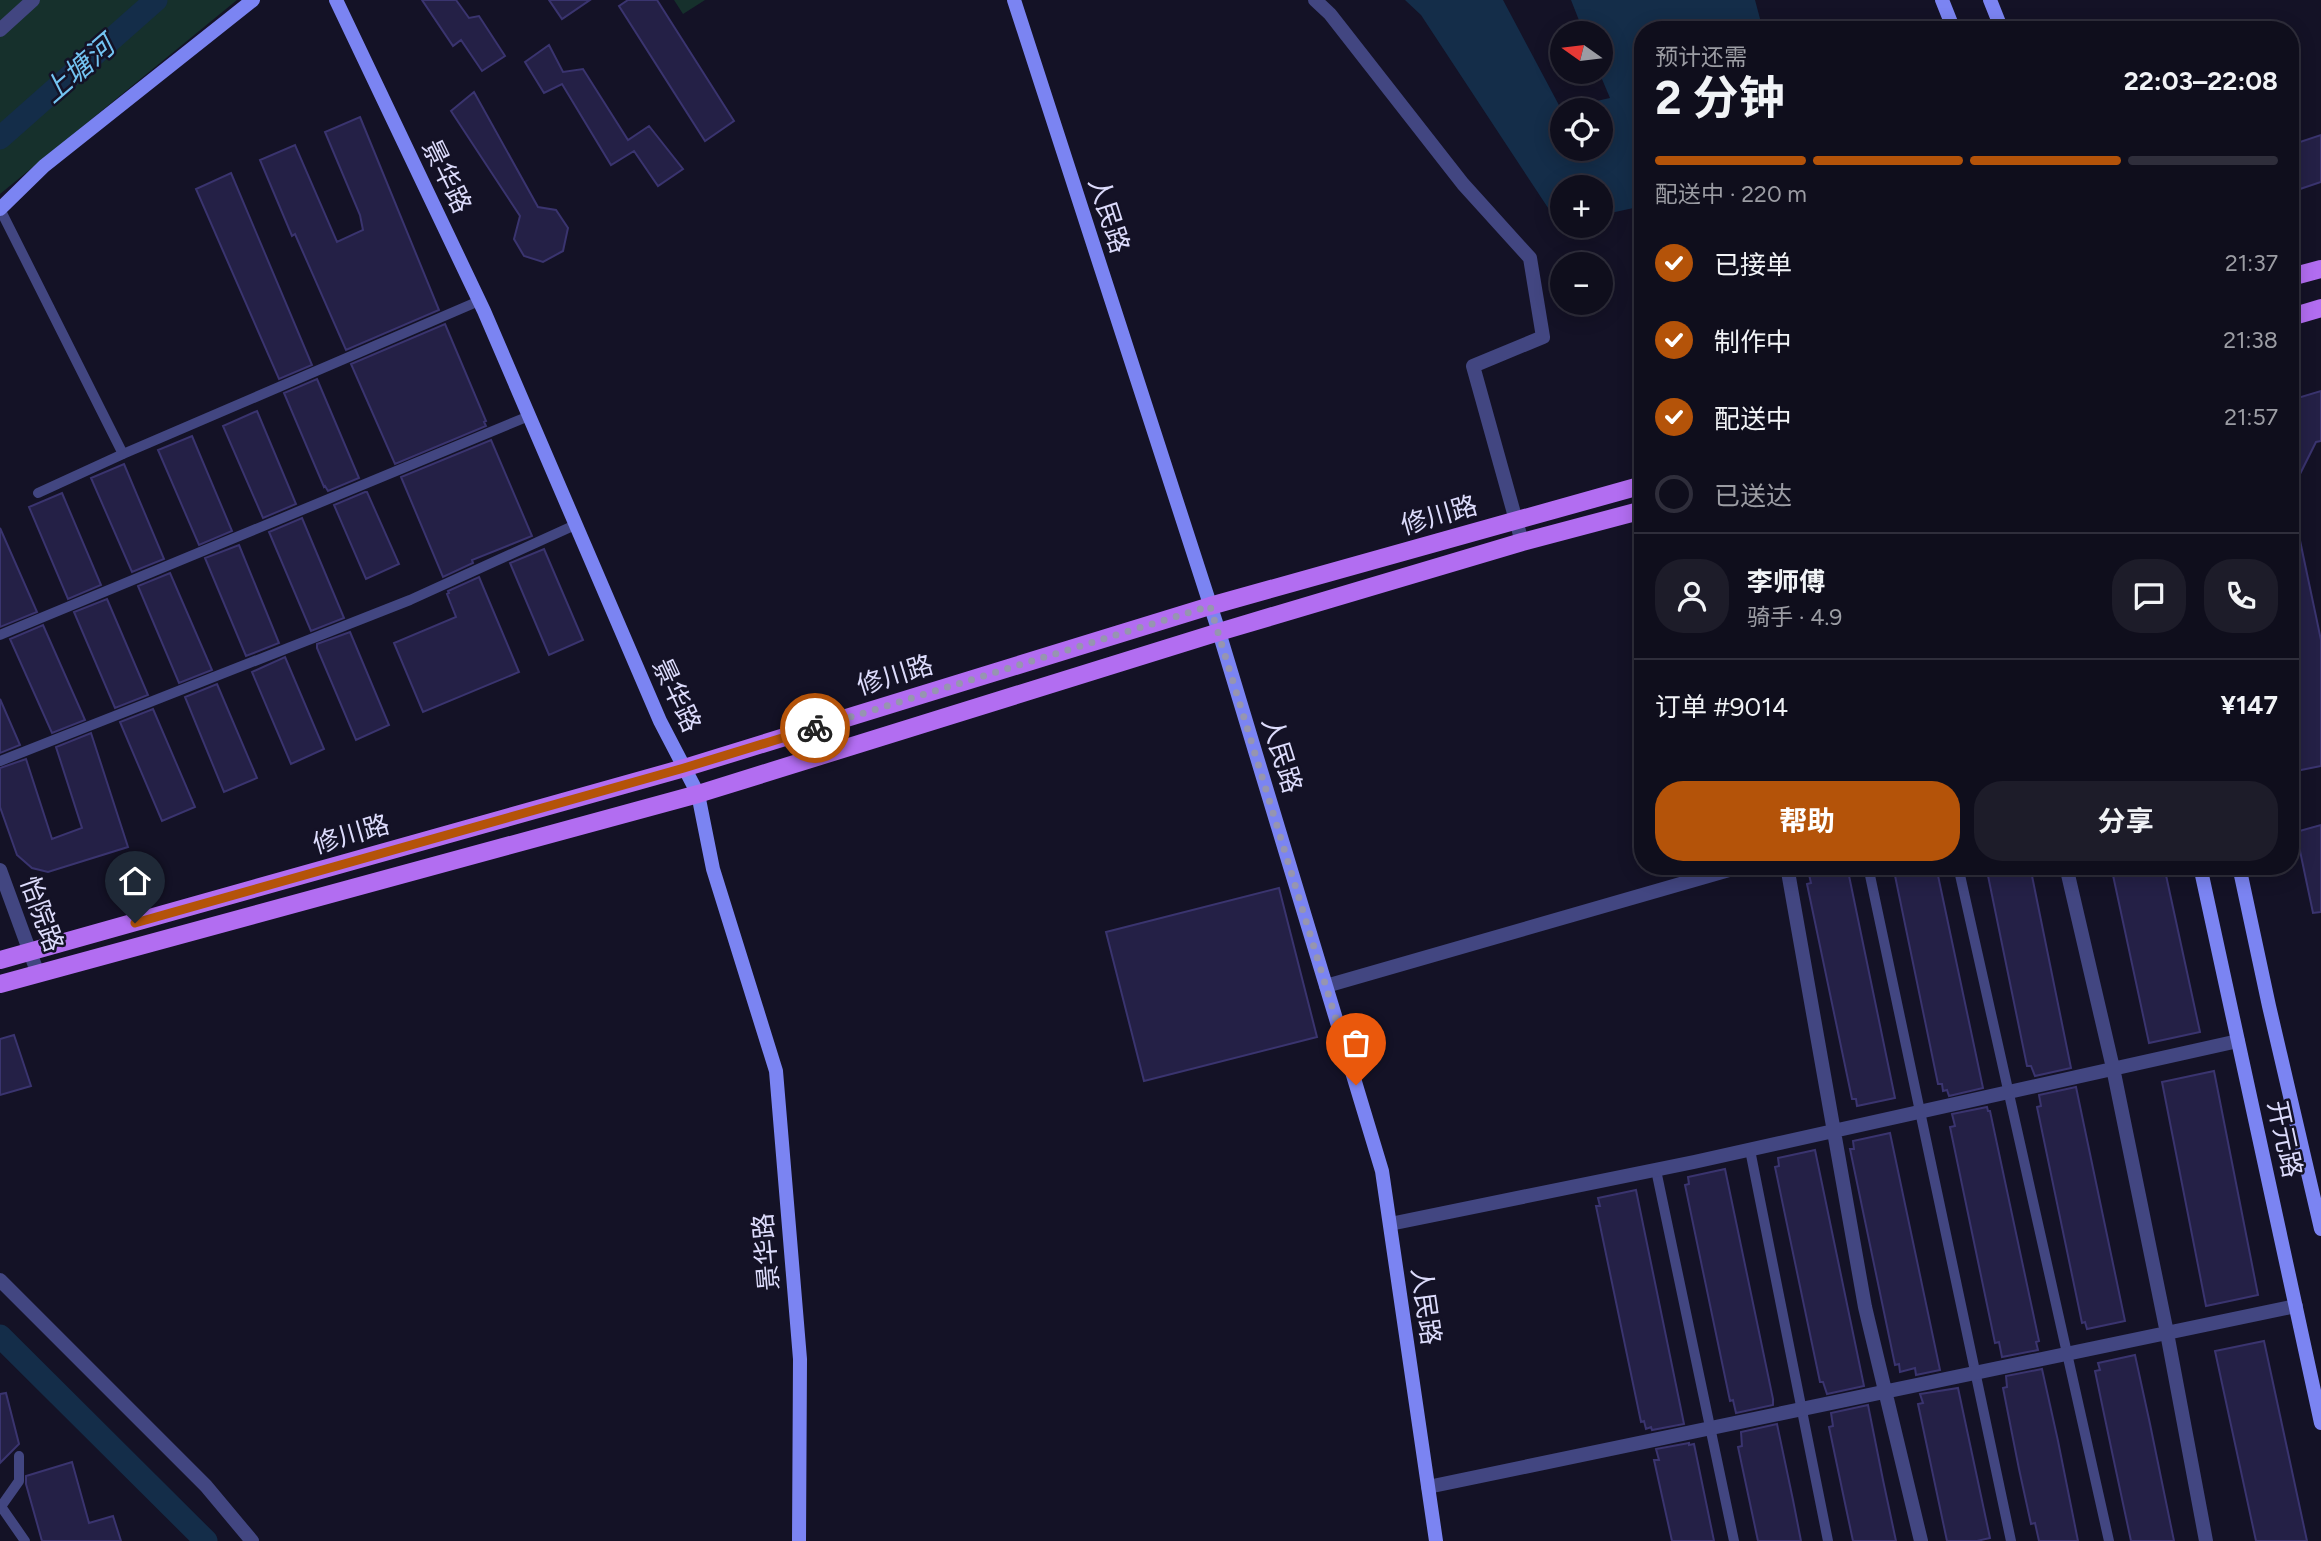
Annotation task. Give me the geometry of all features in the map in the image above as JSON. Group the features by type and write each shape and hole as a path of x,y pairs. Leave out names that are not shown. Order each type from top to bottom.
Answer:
{"main road":[{"path":"2299,276 2321,269"},
{"path":"2299,315 2321,308"},
{"name":"修川路","path":"0,960 684,768 1210,606 1634,487"},
{"name":"修川路","path":"0,984 698,794 1219,632 1522,542 1634,512"}],"street":[{"path":"0,30 33,0"},
{"path":"0,209 44,166 253,0"},
{"name":"景华路","path":"336,0 480,301 660,721 698,794 713,869 776,1071 800,1359 799,1541"},
{"name":"人民路","path":"1014,0 1219,632 1382,1171 1436,1541"},
{"path":"1316,0 1462,184 1530,258 1542,337 1473,366 1522,542"},
{"path":"1942,0 1950,21"},
{"path":"1990,0 1998,21"},
{"name":"怡院路","path":"0,870 38,974"},
{"path":"1326,986 1712,875"},
{"path":"1789,875 1865,1307 1921,1541"},
{"path":"2068,875 2113,1069 2206,1541"},
{"name":"开元路","path":"2202,875 2321,1423"},
{"name":"开元路","path":"2241,875 2321,1229"},
{"path":"1390,1224 1750,1150 2238,1041"},
{"path":"0,1280 206,1486 252,1541"},
{"path":"1428,1487 2296,1306"}],"lane":[{"path":"0,209 123,454"},
{"path":"38,493 480,301"},
{"path":"0,635 529,416"},
{"path":"0,761 410,600 575,525"},
{"path":"1870,875 2011,1541"},
{"path":"1960,875 2109,1541"},
{"path":"1750,1150 1828,1541"},
{"path":"1656,1170 1734,1541"},
{"path":"19,1456 19,1481 1,1505 25,1541"}],"green space":[{"path":"0,0 237,0 0,194"},
{"path":"674,0 705,0 683,14"}],"water":[{"path":"1405,0 1503,0 1555,98 1550,98 1550,161 1613,161 1613,98 1610,98 1604,84 1614,84 1614,21 1579,21 1571,0 1755,0 1761,21 1634,21 1634,208 1613,212 1613,175 1550,175 1550,211 1421,15"}],"building":[{"path":"422,0 456,0 469,18 479,16 505,56 482,71 461,40 453,46"},
{"path":"549,0 590,0 562,19"},
{"path":"628,0 657,0 734,121 705,141 619,6"},
{"path":"549,45 563,72 583,69 628,140 649,126 683,169 658,186 634,151 611,165 562,84 544,93 525,62"},
{"path":"474,92 538,207 556,210 568,228 563,251 543,262 524,256 514,239 520,216 451,111"},
{"path":"360,117 439,310 346,350 295,234 292,236 260,160 295,145 337,242 363,230 360,215 325,132"},
{"path":"2321,135 2321,182 2299,189 2299,142"},
{"path":"231,173 312,365 279,379 196,189"},
{"path":"445,324 486,426 395,464 351,364"},
{"path":"317,379 359,478 328,491 284,393"},
{"path":"2321,391 2321,441 2316,442 2299,476 2299,398"},
{"path":"257,411 296,504 263,518 223,426"},
{"path":"192,436 232,531 199,545 158,450"},
{"path":"491,440 532,536 472,560 473,563 443,577 401,477"},
{"path":"124,464 164,559 132,572 91,478"},
{"path":"365,492 399,564 366,579 334,505"},
{"path":"62,493 101,585 68,599 29,507"},
{"path":"302,518 344,618 311,631 269,532"},
{"path":"0,528 37,612 0,627"},
{"path":"2299,536 2321,640 2321,766 2299,770"},
{"path":"239,545 279,643 246,656 205,558"},
{"path":"544,549 583,640 549,655 510,563"},
{"path":"170,573 212,670 179,683 138,586"},
{"path":"479,577 519,672 423,712 394,643 456,617 448,591"},
{"path":"107,599 148,695 115,708 74,612"},
{"path":"43,625 85,720 52,733 10,639"},
{"path":"350,632 389,725 356,740 317,648 317,644"},
{"path":"285,657 324,749 291,764 252,672"},
{"path":"217,684 257,778 224,792 185,697"},
{"path":"0,699 20,745 0,753"},
{"path":"153,709 195,807 162,821 120,722"},
{"path":"91,733 128,847 48,872 32,868 17,855 0,807 0,768 26,759 52,839 82,828 56,747"},
{"path":"2321,825 2321,912 2313,913 2299,846 2299,831"},
{"path":"1809,875 1849,875 1895,1098 1857,1106 1856,1099 1852,1099 1807,884 1811,883"},
{"path":"1895,875 1938,875 1983,1088 1949,1096 1947,1090 1943,1091 1942,1084 1938,1084"},
{"path":"1988,875 2032,875 2071,1068 2035,1076 2031,1066 2027,1066"},
{"path":"2113,875 2166,875 2200,1032 2149,1043"},
{"path":"1279,888 1317,1037 1144,1081 1106,932"},
{"path":"14,1035 31,1086 0,1095 0,1039"},
{"path":"2214,1071 2258,1295 2206,1306 2162,1082"},
{"path":"2076,1087 2125,1321 2087,1329 2085,1322 2082,1323 2037,1107 2041,1106 2039,1095"},
{"path":"1987,1107 2039,1341 2036,1342 2038,1350 2002,1357 1999,1342 1995,1343 1950,1127 1955,1126 1952,1114"},
{"path":"1890,1133 1940,1370 1916,1375 1915,1368 1900,1372 1899,1364 1895,1365 1850,1149 1854,1149 1853,1141"},
{"path":"1815,1150 1864,1386 1827,1394 1823,1382 1820,1382 1775,1167 1779,1166 1778,1158"},
{"path":"1725,1169 1773,1399 1773,1405 1736,1413 1733,1400 1730,1401 1685,1185 1689,1184 1688,1177"},
{"path":"1636,1190 1684,1424 1652,1430 1651,1427 1646,1429 1644,1421 1641,1422 1596,1206 1600,1206 1598,1198"},
{"path":"2264,1341 2307,1541 2256,1541 2215,1351"},
{"path":"2135,1355 2174,1541 2131,1541 2095,1371 2100,1370 2098,1363"},
{"path":"2042,1369 2078,1541 2039,1541 2035,1523 2031,1524 2019,1469 2003,1388 2007,1387 2006,1376"},
{"path":"1958,1388 1990,1538 1977,1541 1947,1541 1918,1404 1923,1403 1920,1394"},
{"path":"6,1393 19,1444 0,1463 0,1394"},
{"path":"1868,1405 1896,1541 1853,1541 1829,1427 1833,1426 1831,1413"},
{"path":"1777,1424 1801,1541 1758,1541 1738,1447 1742,1446 1741,1432"},
{"path":"1694,1444 1714,1541 1672,1541 1654,1460 1659,1460 1656,1449"},
{"path":"72,1462 89,1523 113,1516 121,1541 42,1541 26,1476"}],"waterway":[{"name":"上塘河","path":"0,138 156,0"},
{"path":"0,1336 206,1541"}],"way so far":[{"path":"815,728 1210,606 1356,1085"}],"route":[{"path":"135,923 684,768 815,728"}]}
